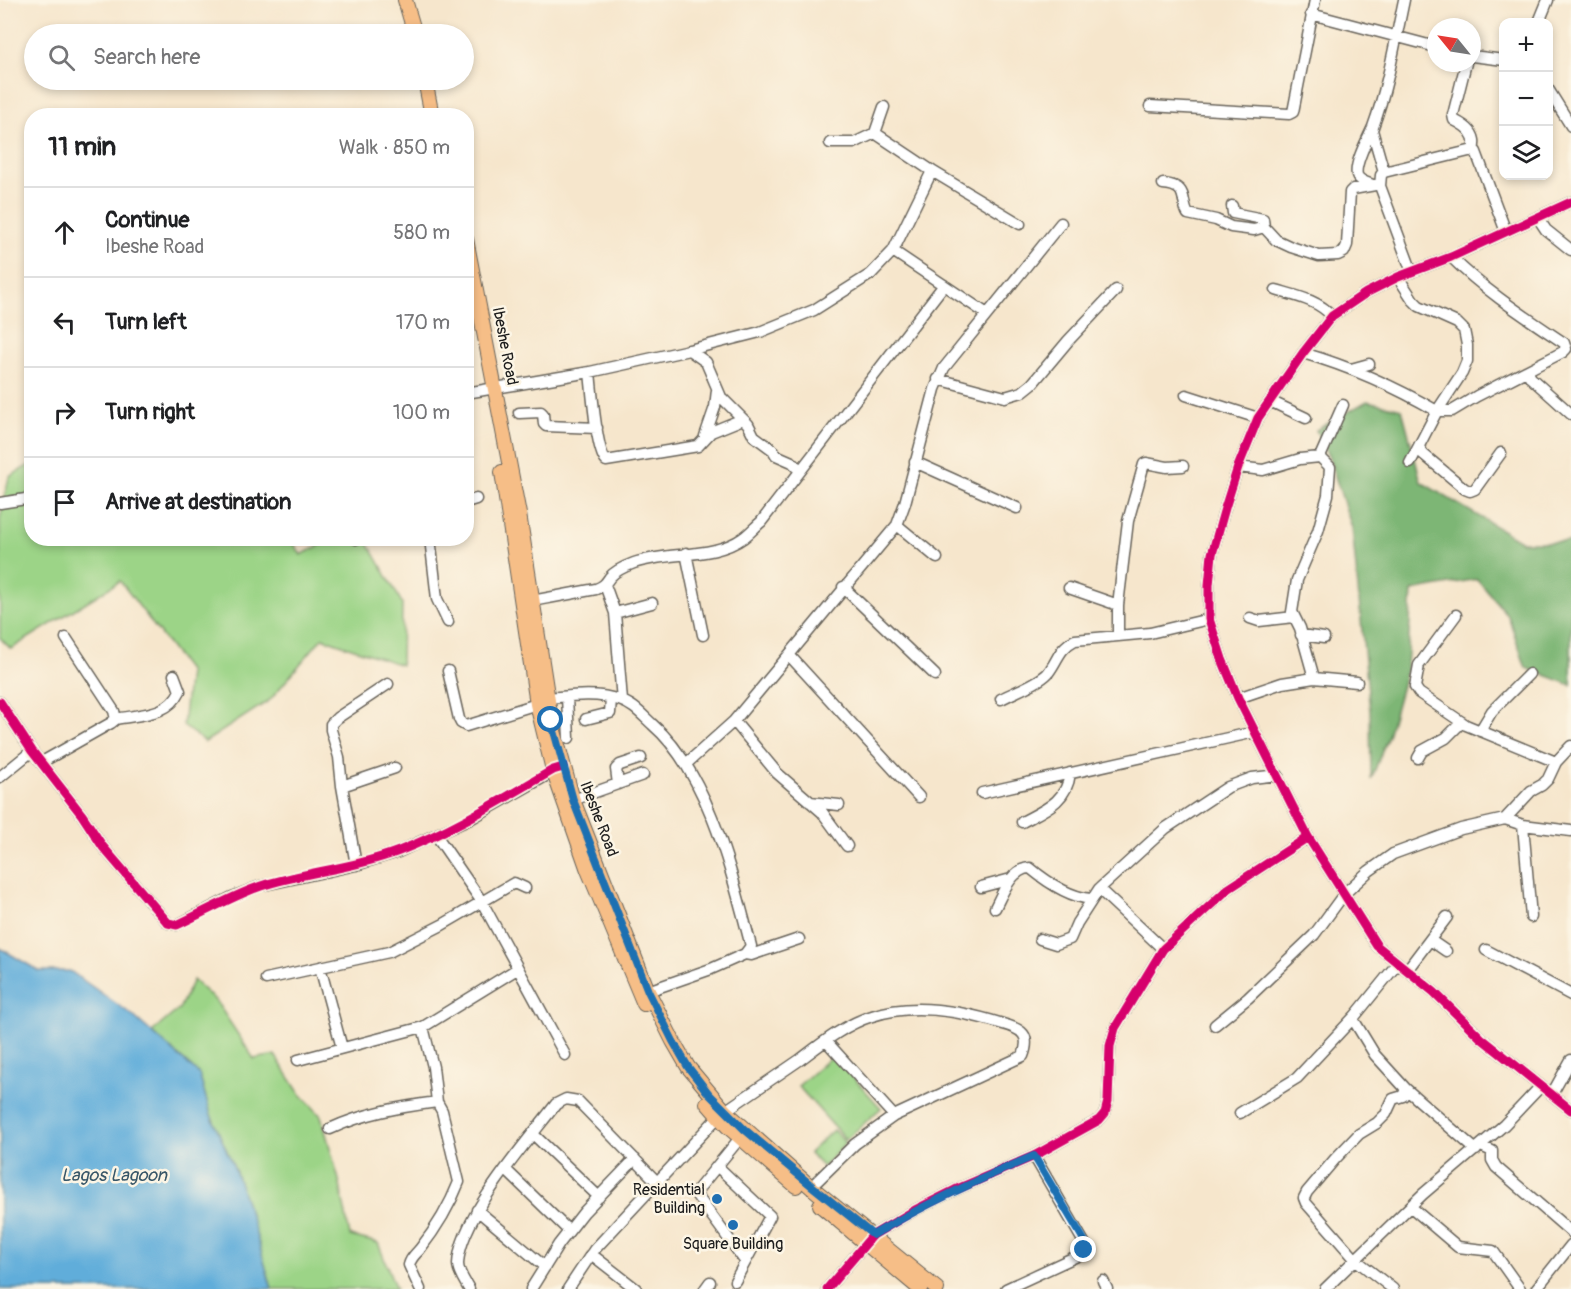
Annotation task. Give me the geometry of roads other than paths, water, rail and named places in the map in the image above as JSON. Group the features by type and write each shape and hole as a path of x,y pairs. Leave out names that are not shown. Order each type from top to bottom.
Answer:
{"main road":[{"path":"405,0 412,24"},
{"path":"415,0 421,24"},
{"path":"426,90 430,108"},
{"path":"436,90 439,108"},
{"name":"Ibeshe Road","path":"474,285 492,388 509,513 542,701 558,769 588,870 631,975 656,1029 682,1073 721,1114 812,1186 870,1239 919,1289"},
{"name":"Ibeshe Road","path":"474,316 519,514 532,601 542,701"},
{"name":"Ibeshe Road","path":"558,769 573,800 662,1022 688,1067 721,1114 740,1138 938,1289"}],"street":[{"path":"1150,106 1289,114 1293,112 1315,0"},
{"path":"1377,186 1360,179 1358,175 1363,150 1382,101 1404,0"},
{"path":"1541,18 1548,0"},
{"path":"1311,14 1427,44"},
{"path":"1481,57 1499,59"},
{"path":"1464,72 1453,115 1454,120 1469,129 1475,144 1473,150"},
{"path":"1553,97 1571,126"},
{"path":"830,143 854,142 875,133 884,107"},
{"path":"1372,130 1384,172 1377,186 1412,272"},
{"path":"875,133 932,171 1020,224"},
{"path":"1384,172 1473,150"},
{"path":"1473,150 1476,152 1506,232"},
{"path":"474,391 590,372 689,350 760,332 814,310 871,274 893,251 932,171"},
{"path":"1163,184 1169,184 1181,192 1188,214 1216,220 1231,227 1254,230 1264,227"},
{"path":"1232,206 1233,213 1263,219 1264,227 1276,240 1291,247 1319,255 1338,255 1344,252 1347,245 1350,192 1353,189 1377,186"},
{"path":"1571,202 1366,293 1332,316 1258,418 1238,467 1212,554 1209,585 1209,619 1238,698 1308,837 1377,946 1434,992 1481,1038 1571,1110"},
{"path":"1538,218 1546,230 1571,250"},
{"path":"686,764 734,721 843,587 870,560 897,525 938,379 944,368 1061,224"},
{"path":"893,251 987,314"},
{"path":"1303,353 1351,369 1398,389 1437,411 1452,411 1566,349 1564,343 1473,279 1451,257"},
{"path":"1398,278 1419,306 1457,323 1464,330 1467,361 1458,381 1437,411 1410,464"},
{"path":"532,601 596,589 605,585 611,576 632,563 686,553 695,554 726,547 743,538 760,522 944,285"},
{"path":"938,379 1005,397 1022,392 1032,384 1068,341 1116,290"},
{"path":"1276,290 1318,304 1326,308 1332,316"},
{"path":"689,350 706,362 720,397 743,419 754,436 773,450 776,455 792,462 800,470"},
{"path":"1351,369 1369,364"},
{"path":"1527,371 1531,378 1571,414"},
{"path":"590,372 602,457 606,461 698,446 718,428 743,419"},
{"path":"704,439 715,408 717,390"},
{"path":"1186,395 1258,418"},
{"path":"1270,401 1306,418"},
{"path":"1320,457 1343,405"},
{"path":"519,413 541,412 546,426 597,428"},
{"path":"1419,447 1423,454 1470,491 1475,489 1501,453"},
{"path":"1238,467 1263,470 1300,459 1320,457"},
{"path":"1314,678 1292,612 1297,580 1318,531 1328,495 1330,467 1320,457"},
{"path":"915,462 1017,508"},
{"path":"1118,635 1118,605 1128,522 1144,464 1167,467 1183,465"},
{"path":"0,503 24,499"},
{"path":"897,525 937,558"},
{"path":"430,546 437,599 448,622"},
{"path":"686,553 703,634"},
{"path":"586,719 610,713 617,699 615,613 605,585"},
{"path":"843,587 935,675"},
{"path":"1069,588 1118,605"},
{"path":"615,613 652,603"},
{"path":"1456,615 1419,665 1415,687 1419,693 1462,722 1556,762"},
{"path":"1250,618 1259,621 1294,617"},
{"path":"1001,699 1041,678 1047,673 1065,645 1075,640 1150,633 1209,619"},
{"path":"1301,635 1324,638"},
{"path":"66,638 114,711 116,719"},
{"path":"789,655 919,797"},
{"path":"448,671 459,719 466,726 542,701 567,697 617,699 638,711 667,736 686,764 717,832 735,884 751,946 745,954 711,969 648,991"},
{"path":"1480,731 1492,711 1529,674"},
{"path":"42,762 116,719 167,708 175,701 180,691 174,675"},
{"path":"1238,698 1282,683 1314,678 1357,681"},
{"path":"356,865 339,757 331,724 388,684"},
{"path":"567,697 569,738"},
{"path":"0,702 32,751 82,815 103,847 168,923 177,925 232,897 260,886 356,865 398,852 470,819 558,769"},
{"path":"734,721 777,773 828,819 847,846"},
{"path":"1418,758 1422,751 1446,738 1462,722"},
{"path":"982,793 1255,732"},
{"path":"1505,819 1531,791 1548,779 1556,762 1571,746"},
{"path":"0,777 32,751"},
{"path":"618,784 616,769 620,765 641,758"},
{"path":"342,786 395,768"},
{"path":"1022,822 1056,804 1069,784 1070,774"},
{"path":"573,800 644,775"},
{"path":"1040,939 1056,944 1070,939 1091,899 1099,889 1167,828 1228,787 1252,778 1278,775"},
{"path":"810,801 839,805"},
{"path":"1215,1025 1248,998 1314,935 1344,894 1369,871 1393,854 1461,830 1505,819 1523,825 1571,831"},
{"path":"1523,825 1531,917"},
{"path":"436,835 482,902 565,1055"},
{"path":"827,1289 870,1239 915,1210 1034,1156 1099,1120 1105,1113 1108,1101 1110,1046 1115,1028 1163,950 1228,889 1308,837"},
{"path":"995,908 1011,879 1024,868 1030,868 1069,893 1091,899"},
{"path":"981,887 1011,879"},
{"path":"266,979 389,952 514,883 525,888"},
{"path":"1099,889 1163,950"},
{"path":"1240,1113 1297,1078 1334,1037 1430,940 1447,917"},
{"path":"745,954 751,955 799,939"},
{"path":"1430,940 1446,951"},
{"path":"1486,950 1571,994"},
{"path":"320,967 342,1048"},
{"path":"298,1060 423,1026 517,969"},
{"path":"568,1289 591,1254 721,1114 826,1041 870,1016 916,1009 969,1014 1004,1024 1024,1034 1027,1041 1023,1056 894,1116 855,1144 812,1186"},
{"path":"1353,1019 1375,1055 1406,1089 1478,1148 1492,1150 1492,1160 1496,1167 1571,1232"},
{"path":"420,1289 409,1265 411,1258 420,1250 447,1207 459,1182 442,1111 437,1102 433,1067 423,1026"},
{"path":"826,1041 894,1116"},
{"path":"1552,1094 1571,1060"},
{"path":"1325,1289 1437,1182 1478,1148 1541,1086"},
{"path":"1393,1289 1356,1260 1304,1198 1335,1159 1359,1134 1377,1123 1386,1114 1393,1099 1403,1096 1406,1089"},
{"path":"469,1289 458,1267 460,1249 477,1210 556,1104 566,1099 579,1101 657,1182"},
{"path":"330,1129 380,1112 437,1102"},
{"path":"533,1134 599,1197"},
{"path":"740,1138 694,1193 745,1261"},
{"path":"1006,1289 1082,1254 1086,1246 1034,1156"},
{"path":"531,1289 569,1231 635,1159"},
{"path":"717,1166 770,1216 735,1281"},
{"path":"506,1170 569,1231"},
{"path":"1411,1207 1458,1246 1493,1251 1520,1289"},
{"path":"477,1210 545,1267"},
{"path":"1536,1289 1571,1245"},
{"path":"591,1254 633,1288"}],"water":[{"name":"Lagos Lagoon","path":"0,948 39,971 70,971 131,1014 199,1074 211,1115 234,1167 252,1220 272,1289 0,1289"}],"place":[{"name":"Residential Building","path":"717,1199"},
{"name":"Square Building","path":"733,1225"}]}
